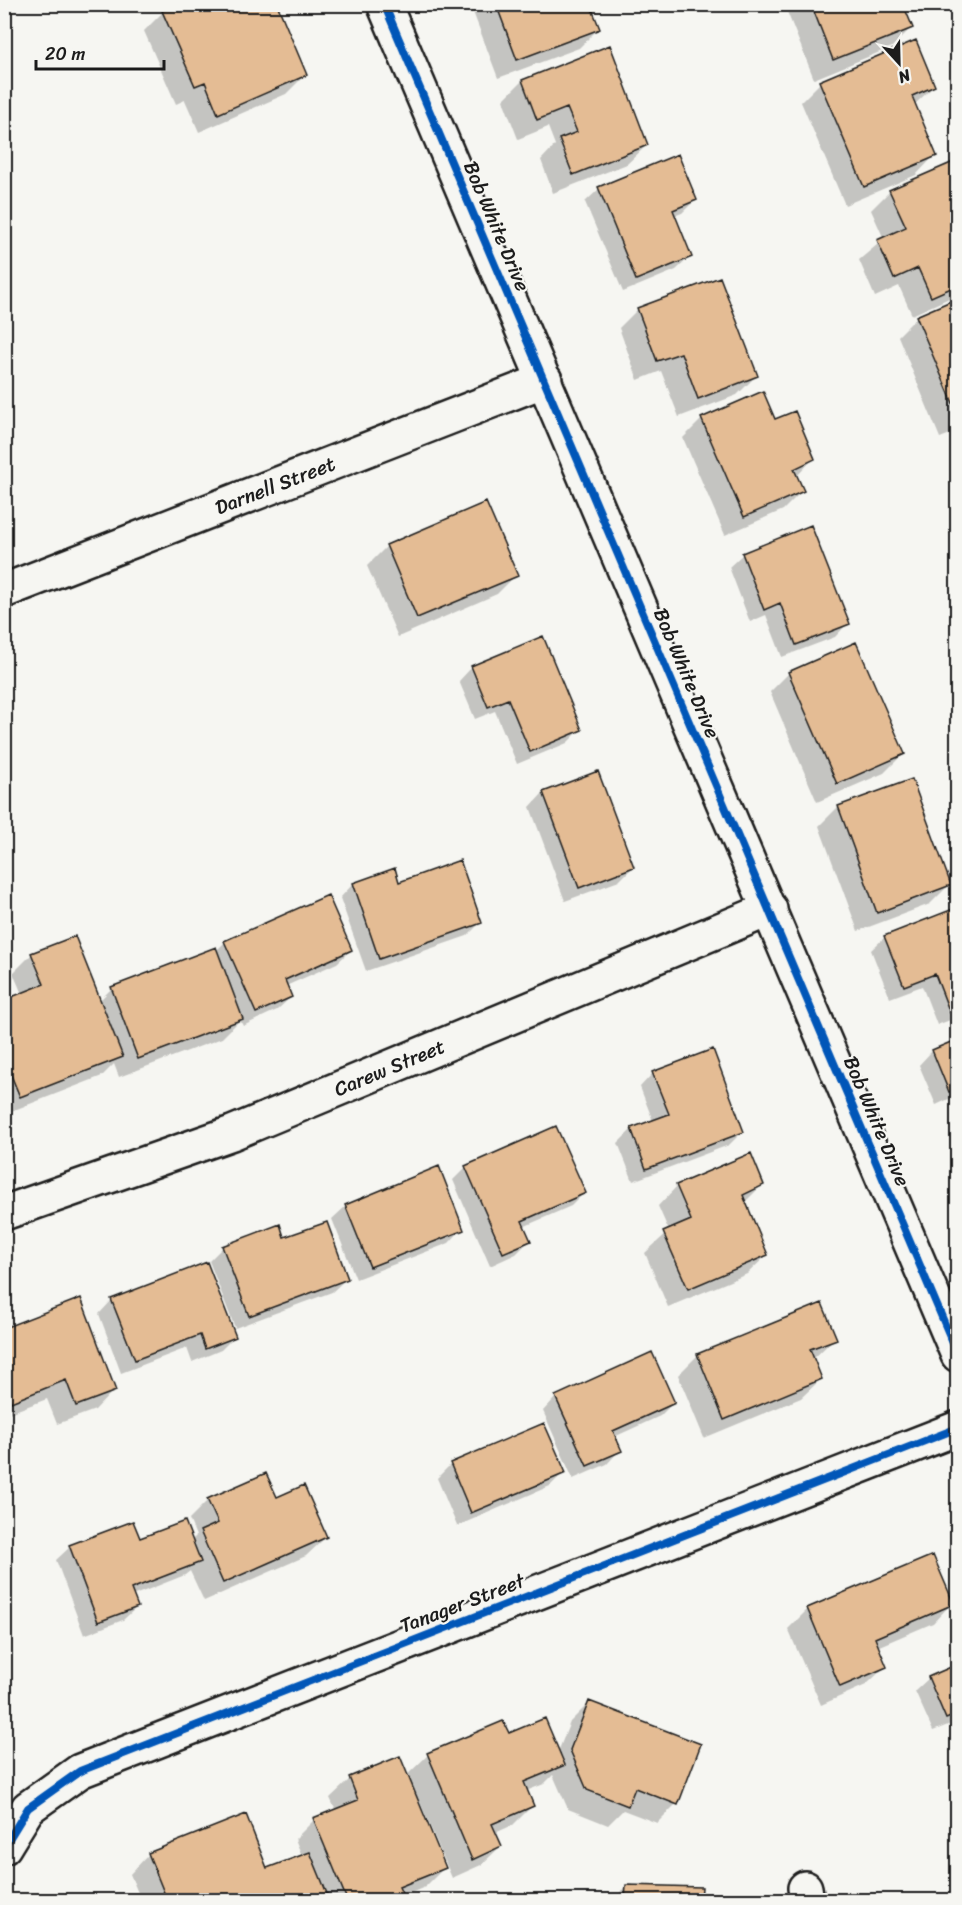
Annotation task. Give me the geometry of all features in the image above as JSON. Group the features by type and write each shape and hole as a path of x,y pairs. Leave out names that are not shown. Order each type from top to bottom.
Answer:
{"street":[{"name":"Bob White Drive","path":"384,4 770,909 957,1355"},
{"name":"Darnell Street","path":"4,591 545,380"},
{"name":"Carew Street","path":"4,1213 232,1133 770,909"},
{"name":"Tanager Street","path":"4,1847 28,1808 80,1771 957,1428"}],"building":[{"path":"176,4 277,4 307,75 218,114 205,82 195,86 162,11"},
{"path":"496,4 590,4 600,29 517,60"},
{"path":"811,4 903,4 913,28 833,60"},
{"path":"916,40 935,86 912,96 937,156 864,187 819,81"},
{"path":"610,45 648,145 573,175 559,139 577,132 567,108 537,120 522,80"},
{"path":"678,154 697,200 673,210 692,257 636,280 598,187"},
{"path":"958,160 958,285 931,297 918,268 894,279 877,240 906,227 889,190"},
{"path":"720,277 758,376 698,399 681,353 657,361 637,308"},
{"path":"958,298 958,415 916,316"},
{"path":"763,391 775,419 795,411 815,459 794,469 804,491 744,517 701,418"},
{"path":"486,502 518,576 417,618 386,545"},
{"path":"811,525 850,624 796,645 780,603 764,610 742,553"},
{"path":"543,636 582,730 530,752 508,699 488,707 471,666"},
{"path":"856,642 905,754 837,784 788,672"},
{"path":"598,771 634,867 579,888 543,792"},
{"path":"912,779 951,885 877,913 838,806"},
{"path":"460,860 482,923 379,959 353,883 395,868 399,882"},
{"path":"328,895 352,950 285,980 292,997 256,1013 224,941"},
{"path":"958,907 958,1010 950,1013 935,974 904,986 884,936"},
{"path":"75,936 123,1057 20,1097 4,1058 4,1000 44,984 31,953"},
{"path":"216,947 243,1019 138,1059 111,987"},
{"path":"958,1039 958,1089 949,1092 932,1050"},
{"path":"713,1049 744,1132 646,1169 631,1128 669,1114 652,1072"},
{"path":"556,1126 586,1193 522,1221 531,1241 503,1253 465,1166"},
{"path":"751,1153 764,1185 743,1195 768,1255 688,1289 663,1232 691,1220 676,1185"},
{"path":"439,1166 464,1230 370,1267 345,1205"},
{"path":"327,1222 348,1279 249,1316 222,1246 280,1224 284,1237"},
{"path":"207,1262 236,1337 205,1349 200,1335 135,1360 111,1299"},
{"path":"81,1298 116,1391 76,1406 66,1380 11,1402 4,1384 4,1328"},
{"path":"822,1303 837,1339 810,1349 822,1379 724,1420 697,1354"},
{"path":"652,1352 675,1403 613,1431 622,1451 587,1466 555,1396"},
{"path":"544,1423 566,1473 471,1513 450,1463"},
{"path":"266,1473 277,1497 304,1485 327,1537 223,1583 200,1531 218,1523 207,1499"},
{"path":"133,1521 140,1538 185,1521 201,1562 131,1589 138,1607 98,1622 69,1545"},
{"path":"933,1555 954,1604 875,1638 887,1667 840,1687 807,1608"},
{"path":"958,1664 958,1714 946,1719 928,1677"},
{"path":"589,1701 701,1744 678,1805 635,1788 628,1806 587,1790 570,1750"},
{"path":"545,1718 565,1765 524,1782 534,1806 492,1824 502,1846 472,1860 427,1753 503,1721 509,1733"},
{"path":"400,1756 446,1868 399,1887 405,1900 347,1900 313,1818 358,1800 349,1777"},
{"path":"246,1814 267,1868 310,1852 328,1896 317,1900 217,1900 214,1894 196,1900 167,1900 148,1853"},
{"path":"626,1885 702,1887 701,1900 625,1900"}],"cycle path":[{"path":"384,4 958,1355"},
{"path":"4,1847 28,1808 80,1771 958,1428"}]}
